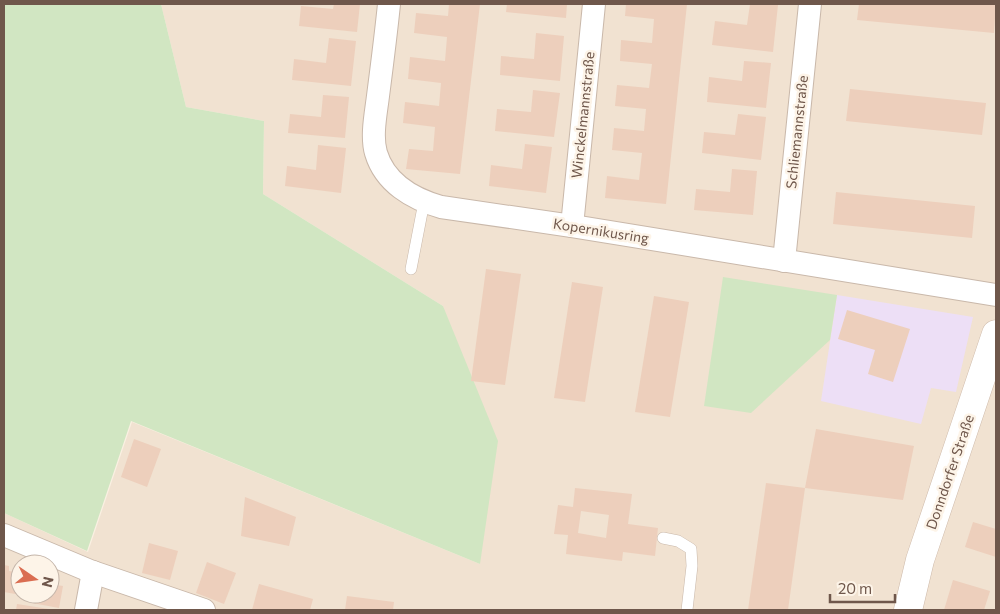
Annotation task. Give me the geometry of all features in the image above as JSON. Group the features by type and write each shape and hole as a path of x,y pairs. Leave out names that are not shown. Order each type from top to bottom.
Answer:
{"street":[{"name":"Kopernikusring","path":"389,4 375,122 376,152 385,172 402,190 424,202 441,207 572,226 996,295"},
{"name":"Winckelmannstraße","path":"572,226 594,4"},
{"name":"Schliemannstraße","path":"784,260 810,4"},
{"name":"Donndorfer Straße","path":"908,610 920,560 996,334"},
{"path":"4,535 93,572 204,610"},
{"path":"86,610 93,572"}],"lane":[{"path":"412,269 424,202"},
{"path":"663,538 678,541 691,549 692,566 687,610"}],"shaded area":[{"path":"161,4 996,4 996,610 4,610 4,513 88,552 132,422 480,564 443,306 263,194 264,121 186,107"},
{"path":"837,295 973,317 956,392 931,388 921,424 821,401"}],"green space":[{"path":"4,4 161,4 186,107 264,121 263,194 443,306 498,441 480,564 131,421 87,551 4,513"},
{"path":"723,277 837,295 830,340 751,413 704,406"}],"building":[{"path":"334,4 360,4 357,32 299,26 301,6 333,9"},
{"path":"449,4 480,4 460,174 406,169 409,149 433,151 435,127 403,123 405,102 439,106 441,83 408,79 410,57 445,61 447,37 414,33 416,13 448,16"},
{"path":"507,4 567,4 566,18 506,12"},
{"path":"626,4 687,4 666,204 605,198 607,176 639,180 642,153 612,150 614,128 644,131 646,109 615,106 617,85 649,88 652,64 620,61 621,40 652,43 654,19 625,16"},
{"path":"750,4 778,5 773,52 712,45 715,21 747,25"},
{"path":"859,4 996,4 994,33 857,20"},
{"path":"536,33 564,36 560,81 500,75 501,56 534,59"},
{"path":"329,38 356,41 351,86 292,80 294,59 326,63"},
{"path":"744,61 771,63 766,108 707,102 709,77 742,81"},
{"path":"850,89 986,103 982,135 846,121"},
{"path":"533,90 560,93 554,137 495,131 497,109 531,112"},
{"path":"323,95 349,97 345,138 288,133 290,114 321,117"},
{"path":"738,114 766,117 761,160 702,153 704,132 735,135"},
{"path":"525,144 552,147 546,193 489,186 491,165 522,169"},
{"path":"318,145 346,148 341,193 285,186 287,166 316,170"},
{"path":"732,169 757,171 753,215 694,210 696,189 730,192"},
{"path":"836,192 975,206 972,238 833,224"},
{"path":"486,269 521,274 505,385 471,381"},
{"path":"572,282 603,287 585,402 554,398"},
{"path":"654,296 689,302 670,417 635,412"},
{"path":"847,310 910,329 893,382 868,374 875,350 838,339"},
{"path":"816,429 914,446 903,500 805,488"},
{"path":"134,439 161,449 147,487 121,477"},
{"path":"766,483 805,488 788,610 748,610"},
{"path":"575,488 632,494 628,524 658,528 655,556 623,552 622,561 566,554 568,535 554,534 558,505 573,507","holes":["581,511 609,515 606,538 578,533"]},
{"path":"245,497 296,517 289,546 241,536"},
{"path":"973,522 996,529 996,557 965,547"},
{"path":"149,543 178,551 170,580 142,573"},
{"path":"207,562 236,573 224,604 196,593"},
{"path":"4,565 9,566 10,593 4,592"},
{"path":"953,580 990,591 984,610 944,610"},
{"path":"259,584 313,599 310,610 252,610"},
{"path":"60,586 63,586 60,602"},
{"path":"347,596 394,602 393,610 345,610"},
{"path":"17,604 49,609 49,610 16,610"},
{"path":"37,604 60,604 59,608"}]}
